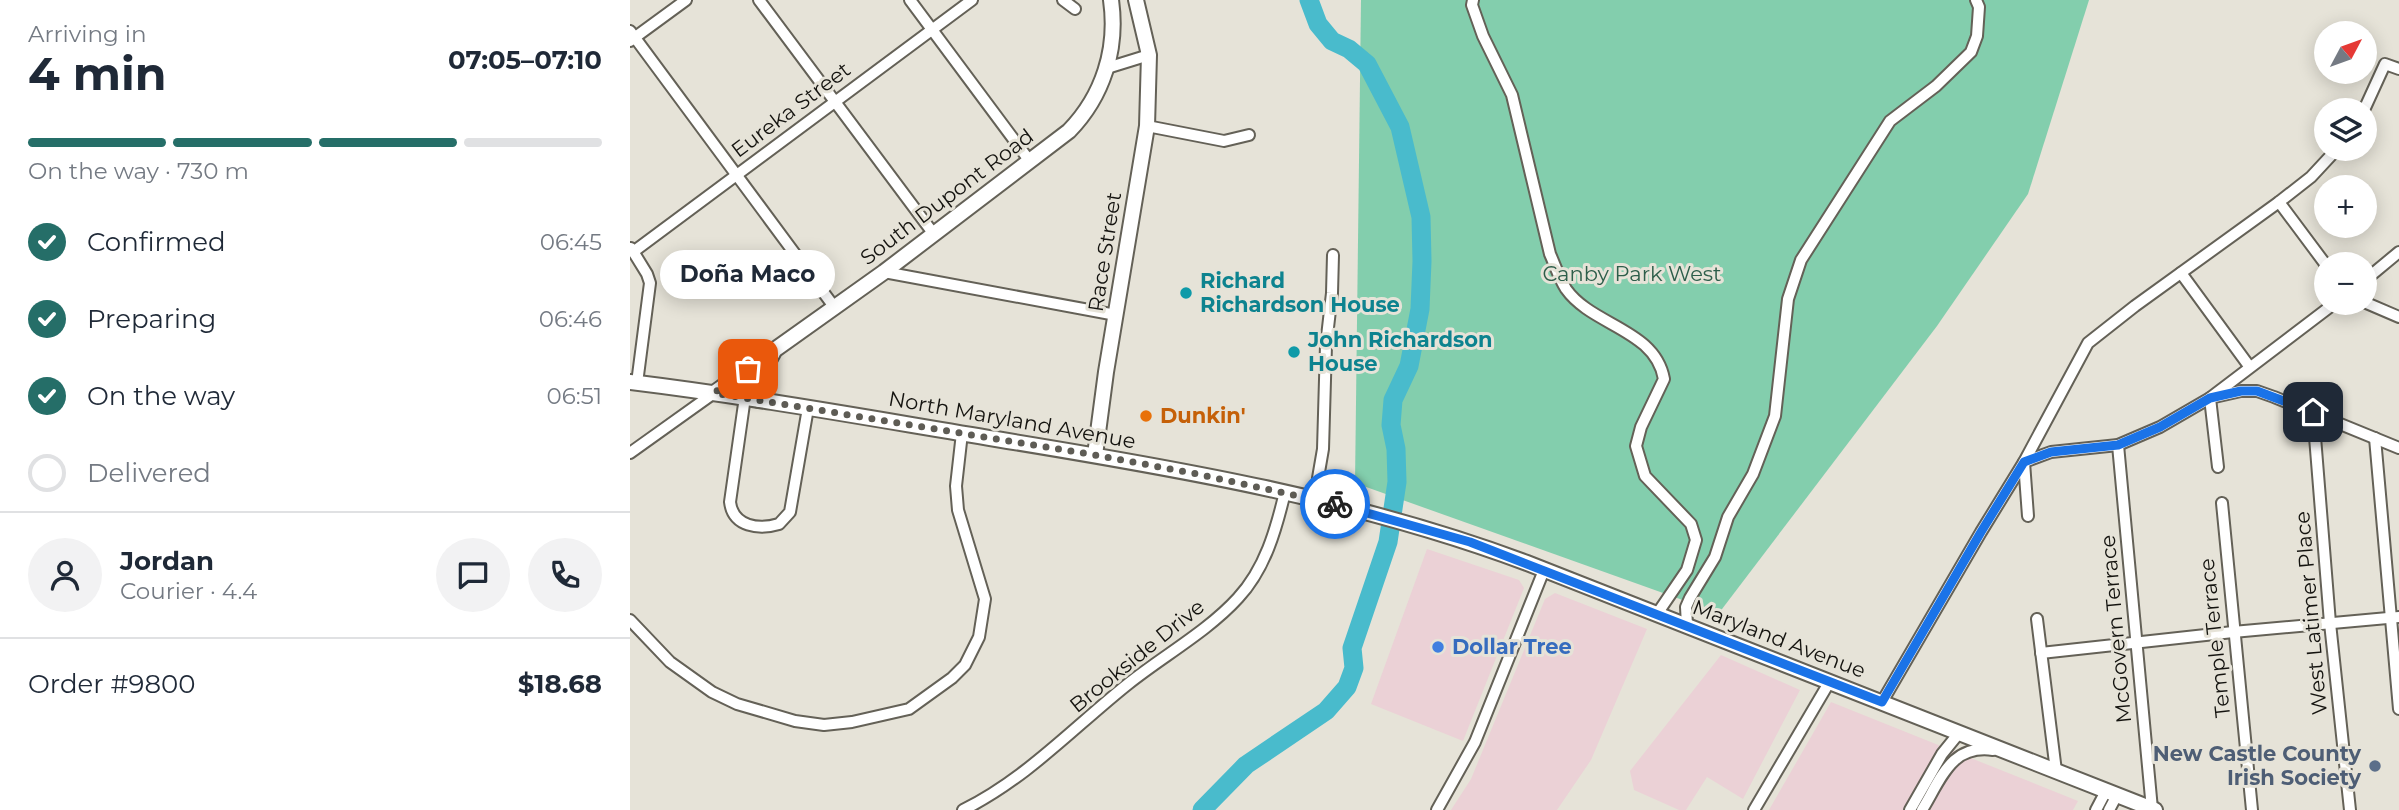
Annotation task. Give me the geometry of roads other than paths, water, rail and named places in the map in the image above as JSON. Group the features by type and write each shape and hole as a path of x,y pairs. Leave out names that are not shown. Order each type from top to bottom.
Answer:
{"main road":[{"name":"South Dupont Road","path":"714,393 884,272 1079,121 1092,103 1107,68 1113,32 1111,0"},
{"path":"1136,0 1149,55"},
{"name":"Race Street","path":"1095,455 1147,126 1149,55"},
{"path":"760,400 766,366 776,349"},
{"name":"North Maryland Avenue","path":"633,382 744,397 1095,455 1284,492 1372,513 1470,542 1544,569"},
{"name":"Maryland Avenue","path":"1544,569 2154,809"}],"street":[{"path":"686,0 632,36 835,308"},
{"path":"759,0 933,233"},
{"path":"910,0 1029,160"},
{"name":"Eureka Street","path":"631,249 972,0"},
{"path":"1063,0 1075,9"},
{"path":"1473,0 1472,5 1483,36 1512,96 1549,254 1559,276 1566,289 1583,306 1650,349 1663,372 1664,379 1641,427 1636,446 1645,476 1691,524 1696,540 1687,570 1657,614"},
{"path":"1687,625 1686,607 1715,556 1728,517 1753,474 1775,416 1788,299 1801,260 1890,121 1936,86 1971,52 1977,36 1979,7 1976,0"},
{"path":"1107,68 1149,55"},
{"path":"2369,98 2385,64 2399,69"},
{"path":"1147,126 1224,141 1249,135"},
{"path":"1882,702 2024,462 2088,342 2279,202 2311,177 2326,161"},
{"path":"2279,202 2316,252"},
{"path":"631,249 650,282 633,382"},
{"path":"2377,270 2399,252"},
{"path":"1319,500 1318,478 1323,449 1326,345 1333,255"},
{"path":"884,272 1116,314"},
{"path":"2181,273 2249,366"},
{"path":"2377,308 2399,317"},
{"path":"2024,462 2051,452 2118,445 2160,427 2210,398 2319,315"},
{"path":"2210,398 2241,391 2257,391 2399,448"},
{"name":"South Dupont Road","path":"630,453 714,393"},
{"path":"744,397 730,502 731,510 741,522 757,528 779,524 790,512 808,408"},
{"path":"2210,398 2218,467"},
{"name":"West Latimer Place","path":"2313,412 2330,623 2350,810"},
{"path":"630,620 670,662 712,692 737,704 794,721 824,724 852,722 909,709 952,678 965,665 979,637 985,599 958,510 956,486 962,433"},
{"path":"2375,438 2395,618 2399,709"},
{"name":"McGovern Terrace","path":"2118,445 2154,809"},
{"path":"2024,462 2028,516"},
{"name":"Brookside Drive","path":"964,810 984,800 1041,759 1127,684 1238,598 1257,573 1273,538 1284,492"},
{"name":"Temple Terrace","path":"2222,503 2252,810"},
{"path":"1437,810 1475,742 1544,569"},
{"path":"2041,653 2395,618"},
{"path":"2037,619 2056,771"},
{"path":"1754,810 1830,681"},
{"path":"1910,810 1942,754 1959,733"},
{"path":"1922,810 1955,758 1981,748 2008,752"},
{"path":"2096,810 2112,793"},
{"path":"2109,810 2112,793"}],"waterway":[{"path":"1202,810 1246,765 1326,711 1347,687 1354,668 1352,648 1388,542 1397,482 1396,449 1391,425 1393,400 1409,366 1420,309 1421,217 1400,127 1367,64 1349,49 1332,41 1318,24 1309,0"}],"place":[{"name":"Richard Richardson House","path":"1186,293"},
{"name":"John Richardson House","path":"1294,352"},
{"name":"Doña Maco","path":"748,369"},
{"name":"Dunkin'","path":"1146,416"},
{"name":"Dollar Tree","path":"1438,647"},
{"name":"New Castle County Irish Society","path":"2375,766"}],"park label":[{"name":"Canby Park West","path":"1632,274"}]}
